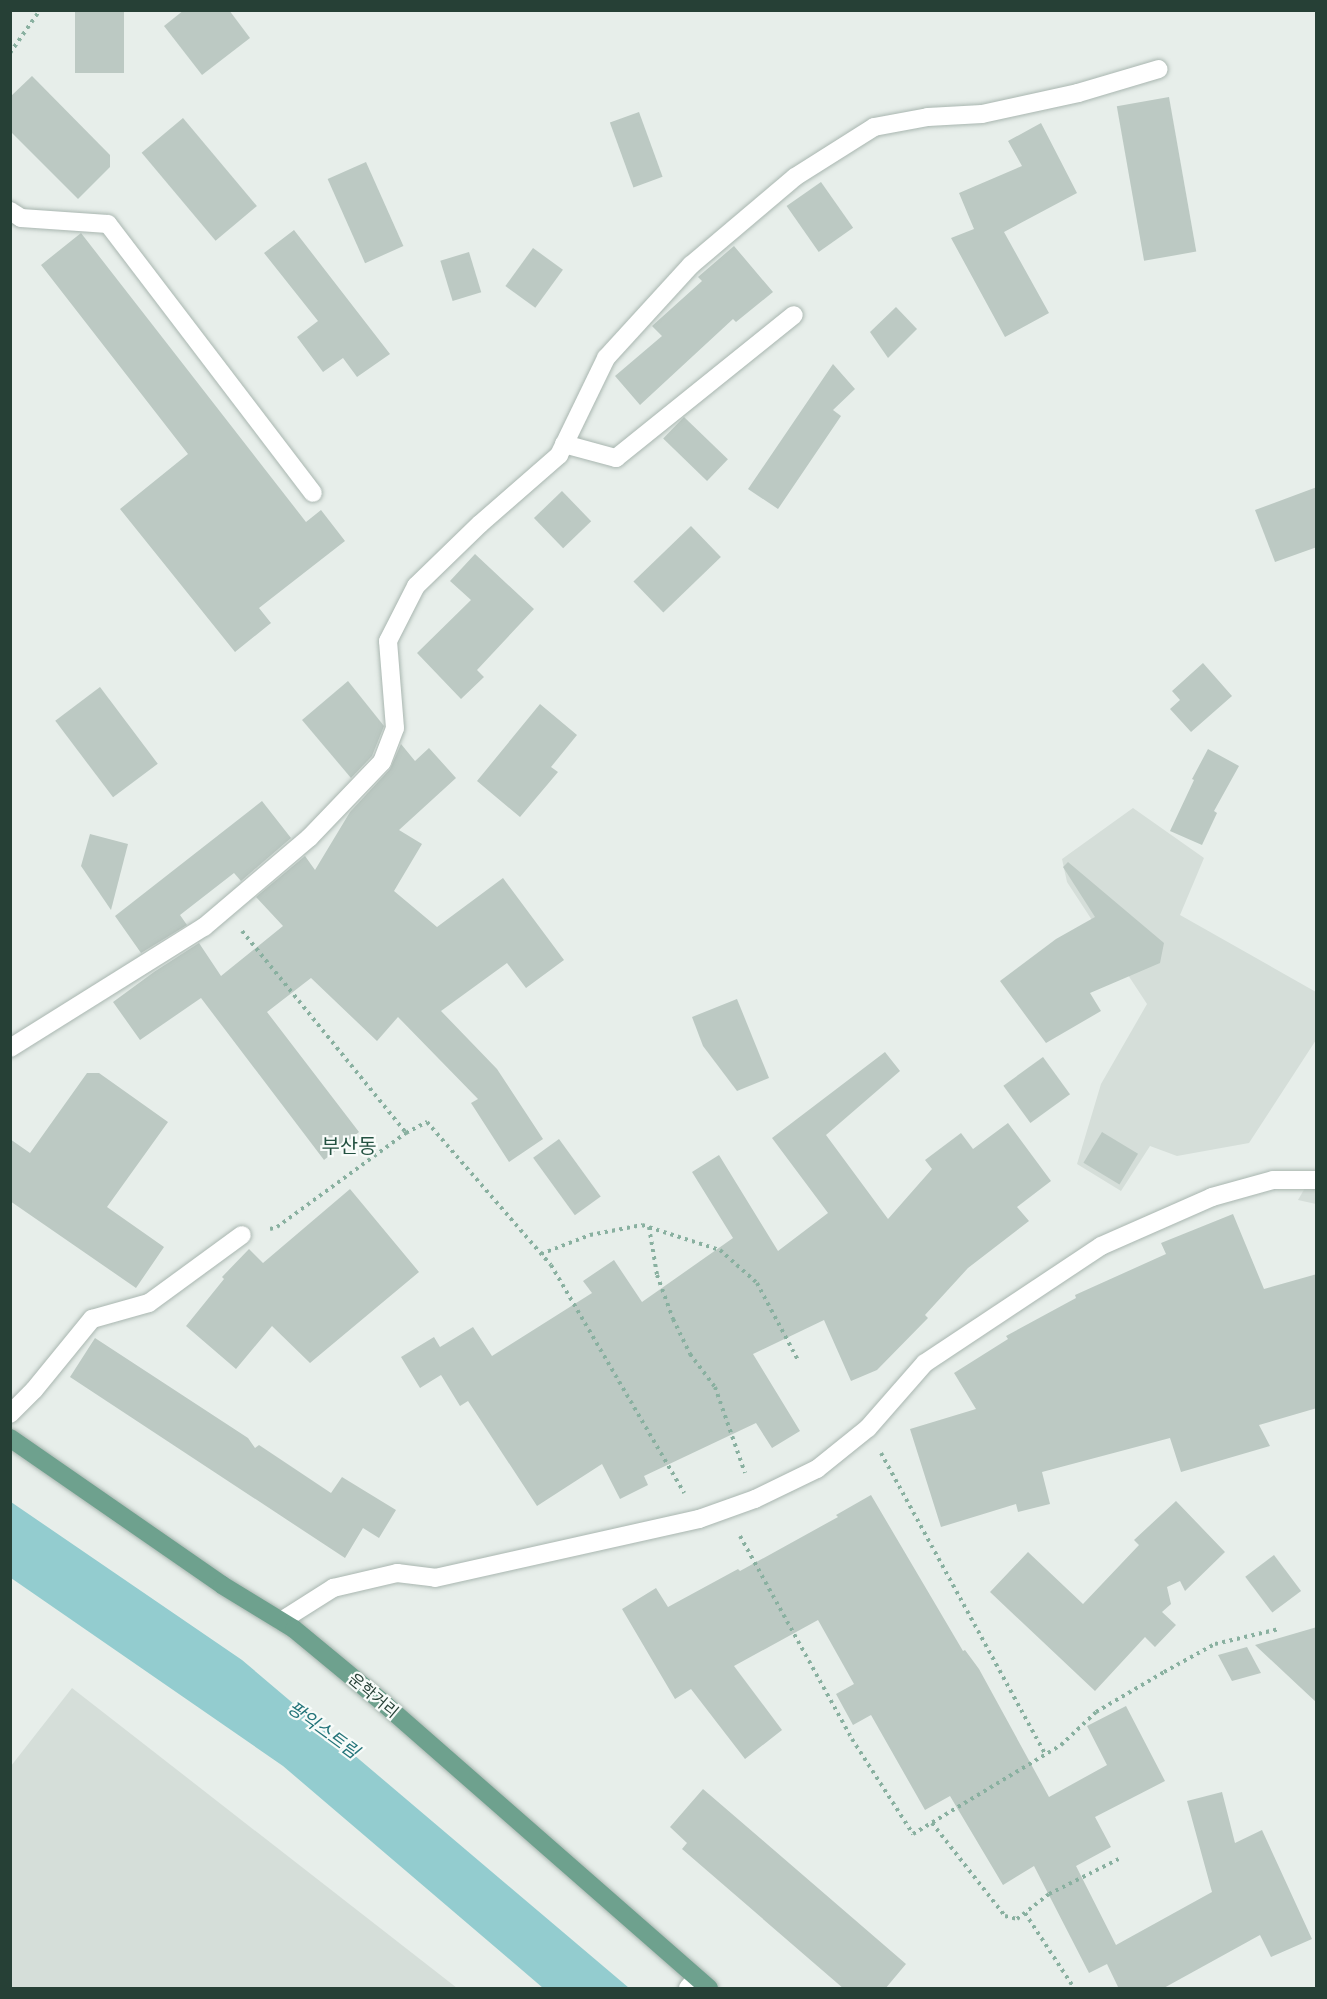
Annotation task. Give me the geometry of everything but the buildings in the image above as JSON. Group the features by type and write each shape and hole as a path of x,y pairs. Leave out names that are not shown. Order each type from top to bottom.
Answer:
{"main road":[{"name":"운학거리","path":"10,1438 222,1586 281,1621 381,1701 698,1985"}],"street":[{"path":"10,1048 204,927 309,838 382,762 395,728 388,641 416,586 480,524 559,456 606,358 691,265 795,177 874,127 928,117 982,114 1078,93 1159,69"},
{"path":"10,211 21,218 108,224 313,493"},
{"path":"564,444 616,458 794,315"},
{"path":"281,1621 333,1588 397,1573 435,1578 699,1519 754,1499 817,1469 868,1428 925,1363 1101,1246 1212,1197 1273,1180 1317,1180"},
{"path":"10,1414 34,1389 92,1319 149,1303 242,1235"}],"path":[{"path":"10,53 40,10"},
{"path":"224,910 406,1132"},
{"path":"242,1235 277,1227 406,1132 427,1122 550,1266 699,1519"},
{"path":"541,1254 590,1235 642,1225 720,1250 757,1283 799,1362"},
{"path":"649,1227 657,1275 673,1319 690,1354 715,1387 754,1499"},
{"path":"868,1428 1045,1755"},
{"path":"725,1509 852,1739 913,1834 1061,1745 1096,1712 1215,1644 1279,1629"},
{"path":"932,1823 1005,1917 1017,1919 1049,1894 1119,1859"},
{"path":"1025,1913 1074,1989"}],"shaded area":[{"path":"1133,808 1204,858 1180,915 1316,992 1316,1040 1249,1143 1177,1156 1150,1146 1121,1191 1077,1164 1101,1084 1147,1004 1067,882 1062,859"},
{"path":"1316,1169 1316,1204 1298,1200"},
{"path":"72,1688 457,1988 11,1988 11,1766"}],"water":[{"name":"팡익스트림","path":"11,1502 242,1660 629,1988 543,1988 283,1766 11,1578"}],"district":[{"name":"부산동","path":"349,1146"}]}
